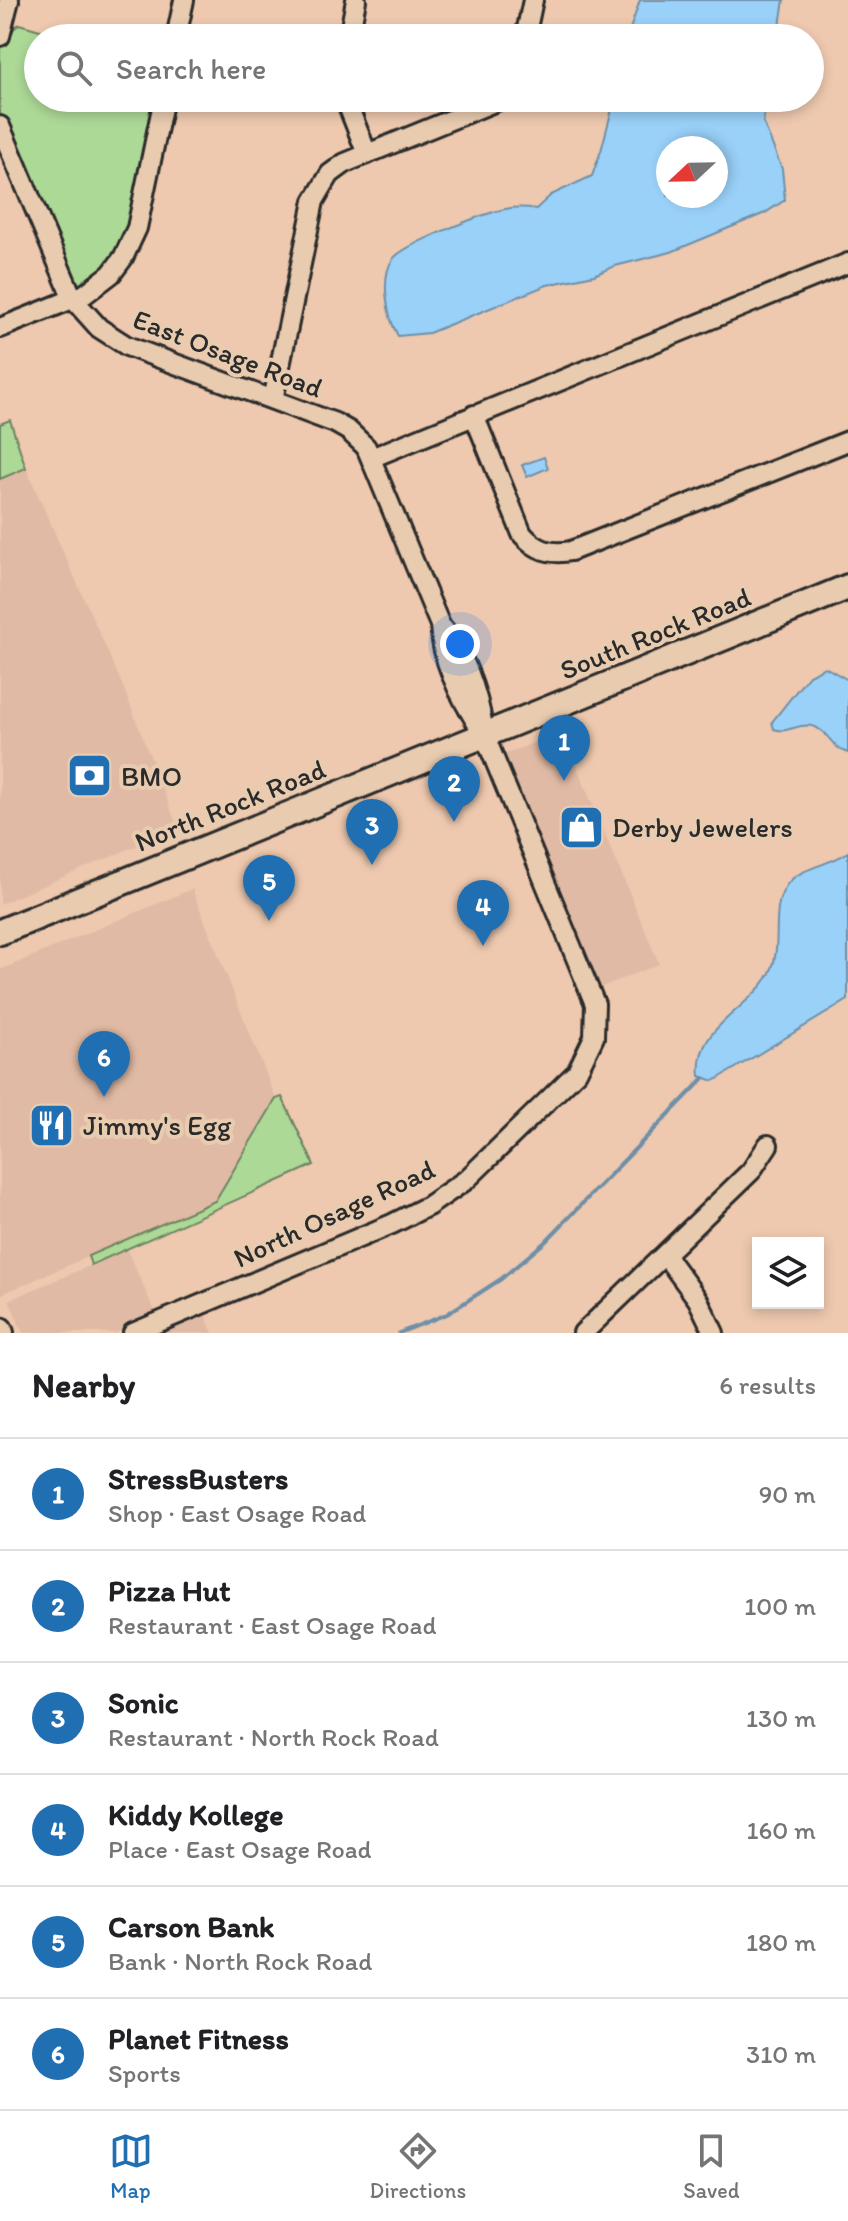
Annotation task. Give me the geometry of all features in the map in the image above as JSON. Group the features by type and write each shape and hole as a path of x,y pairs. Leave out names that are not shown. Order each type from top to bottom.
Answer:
{"main road":[{"name":"South Rock Road","path":"484,734 848,587"},
{"name":"North Rock Road","path":"0,932 484,734"}],"street":[{"path":"0,36 9,0"},
{"path":"179,24 184,0"},
{"path":"352,24 356,0"},
{"path":"528,24 533,0"},
{"path":"0,328 85,294 111,274 131,244 137,228 161,112"},
{"path":"350,112 367,154"},
{"path":"273,400 314,201 330,174 345,163 470,112"},
{"name":"East Osage Road","path":"0,126 73,299 99,328 127,346 349,431 366,447 440,625 452,638 479,704 484,734 593,996 594,1037"},
{"path":"371,458 848,263"},
{"path":"474,415 522,534 534,546 560,553 848,441"},
{"name":"North Osage Road","path":"133,1333 392,1224 447,1194 466,1180 577,1072 594,1037"},
{"path":"583,1333 751,1171 768,1145"},
{"path":"665,1255 698,1300 714,1333"}],"shaded area":[{"path":"26,468 122,684 178,828 0,904 0,479"},
{"path":"562,731 659,964 599,988 501,756"},
{"path":"192,889 276,1099 216,1201 0,1295 0,970"},
{"path":"127,1250 157,1316 116,1333 23,1333 9,1300"},
{"path":"205,1314 213,1333 160,1333"}],"green space":[{"path":"19,24 24,25 24,112 154,112 131,224 114,260 73,299 0,126 0,42"},
{"path":"10,420 26,468 0,479 0,424"},
{"path":"282,1097 314,1165 91,1265 88,1256 215,1201 276,1099"}],"water":[{"path":"640,0 784,0 780,24 632,24"},
{"path":"611,112 765,112 763,122 782,169 785,200 765,213 671,252 615,266 594,275 547,285 429,333 398,336 386,297 387,276 393,259 412,245 481,216 509,208 536,209 551,195 592,176"},
{"path":"544,457 548,468 527,477 522,465"},
{"path":"825,667 848,680 848,753 838,748 818,728 807,725 779,730 774,729 772,722 809,675"},
{"path":"848,852 848,1000 714,1081 700,1076 700,1059 713,1033 767,978 775,955 779,905 788,883 800,873"}],"waterway":[{"path":"399,1333 447,1314 501,1279 545,1242 704,1078"}],"place":[{"name":"BMO","path":"90,776"},
{"name":"StressBusters","path":"564,781"},
{"name":"Pizza Hut","path":"454,822"},
{"name":"Derby Jewelers","path":"581,827"},
{"name":"Sonic","path":"372,865"},
{"name":"Carson Bank","path":"269,921"},
{"name":"Kiddy Kollege","path":"483,946"},
{"name":"Planet Fitness","path":"104,1097"},
{"name":"Jimmy's Egg","path":"52,1125"}]}
